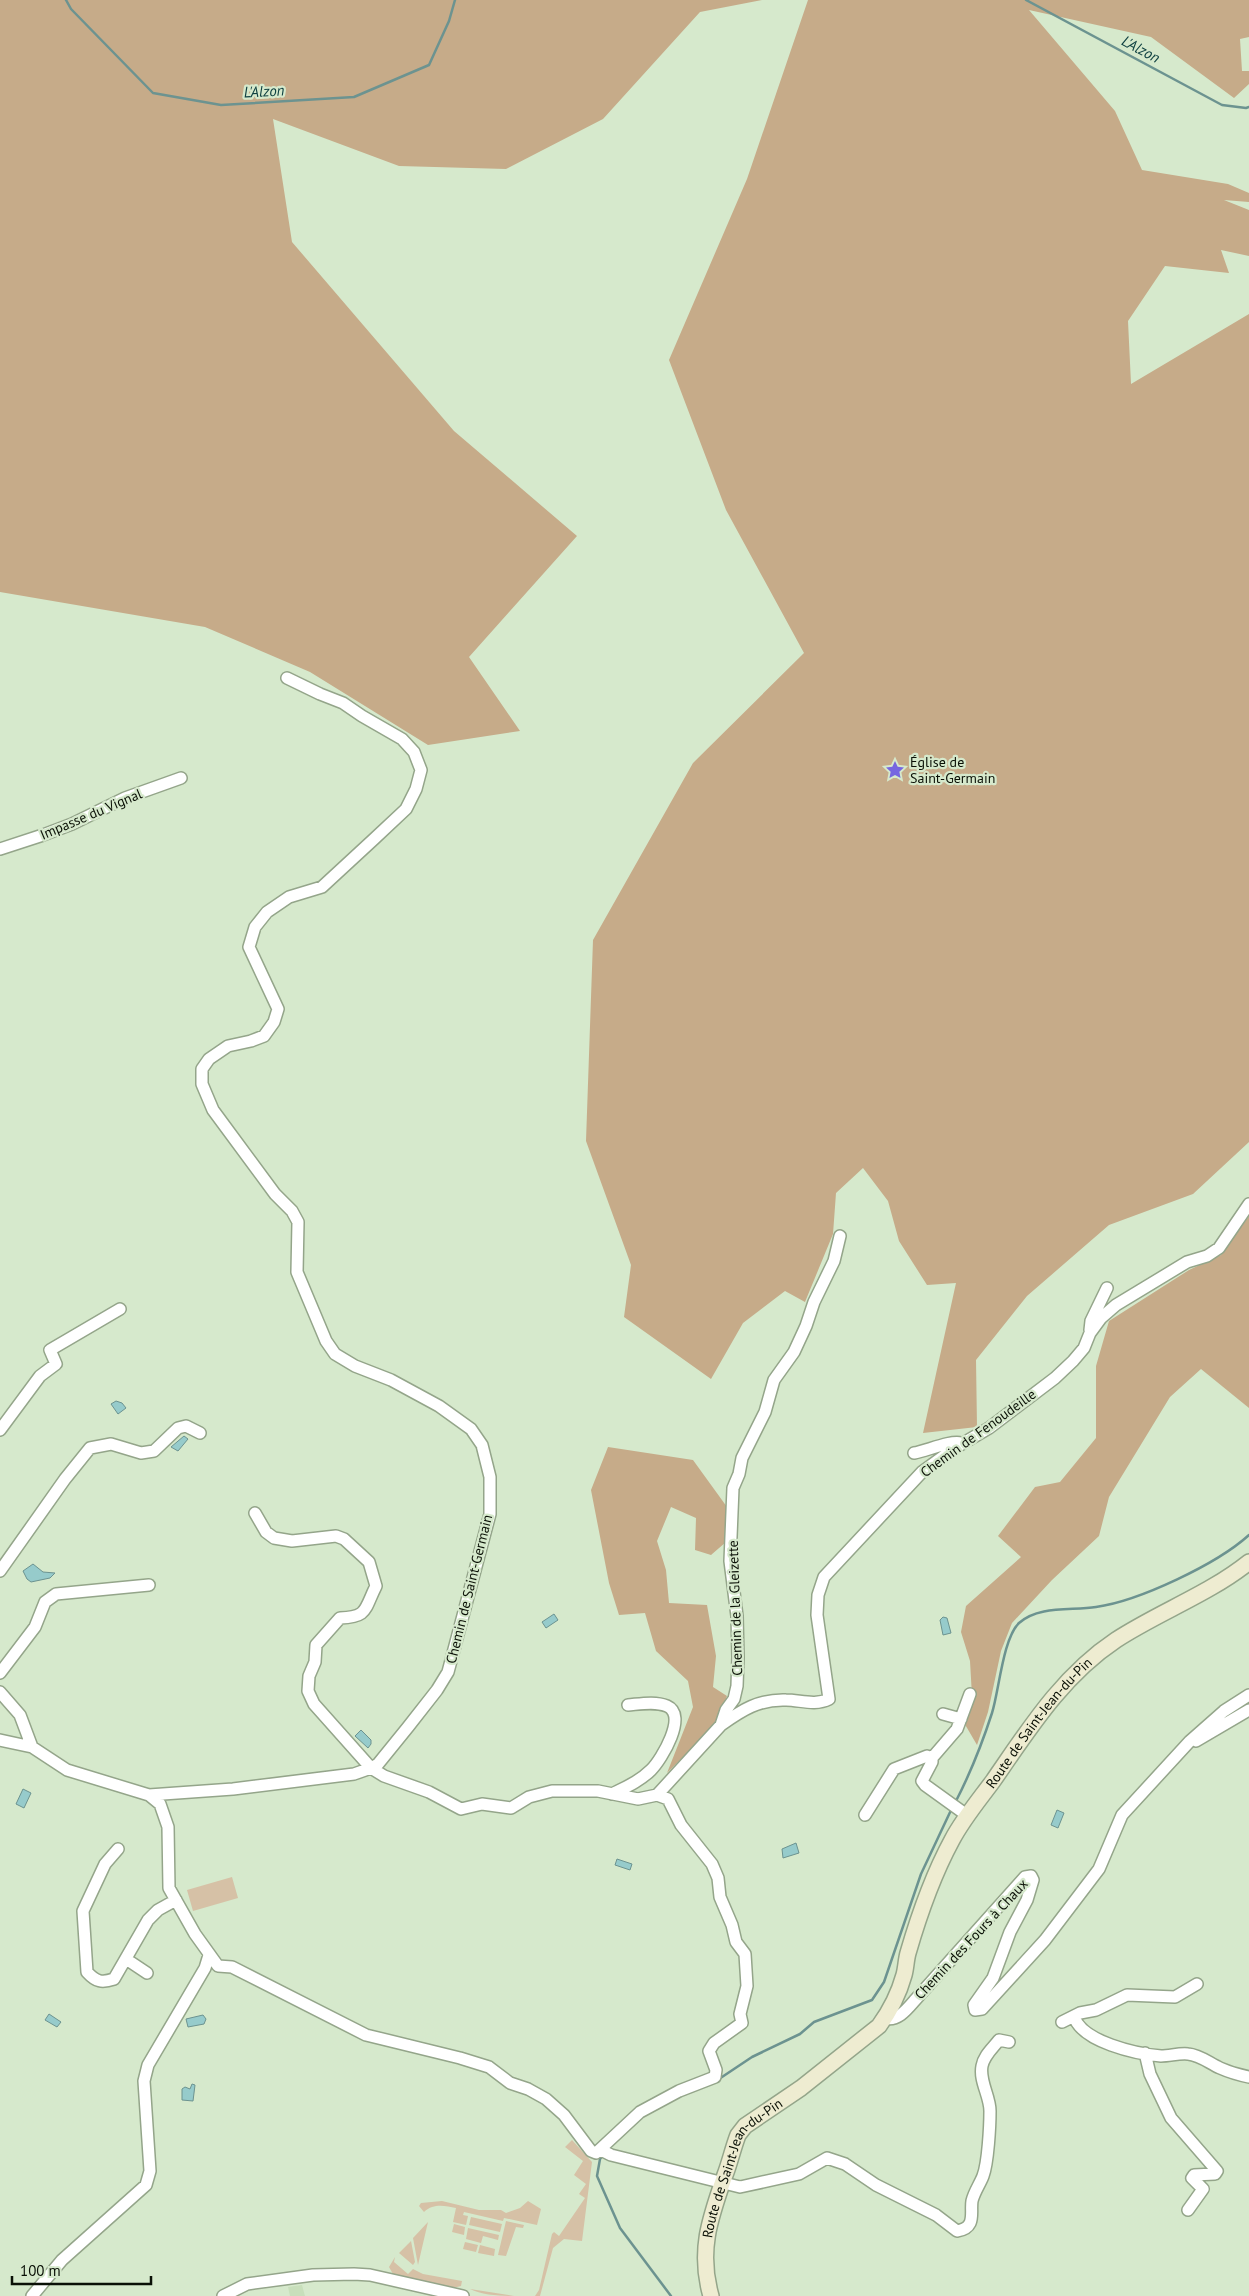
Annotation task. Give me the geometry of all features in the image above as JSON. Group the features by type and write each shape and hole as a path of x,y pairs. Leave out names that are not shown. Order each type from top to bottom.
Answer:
{"main road":[{"name":"Route de Saint-Jean-du-Pin","path":"829,2064 879,2011 891,1992 908,1954 943,1857 952,1838 958,1809 1078,1668 1117,1640 1233,1574 1249,1562"},
{"name":"Route de Saint-Jean-du-Pin","path":"711,2296 705,2272 704,2258 709,2224 736,2142 745,2126 801,2088 879,2026 885,2018 901,1983 908,1954"}],"street":[{"name":"Chemin de Saint-Germain","path":"149,1795 232,1789 354,1774 378,1764 437,1690 448,1672 490,1514 490,1477 482,1445 471,1429 439,1406 391,1380 355,1366 335,1354 330,1347 310,1307 297,1272 298,1222 292,1211 275,1194 213,1110 202,1084 202,1068 209,1059 228,1046 264,1036 274,1022 278,1009 249,947 255,927 267,912 289,897 322,887 369,845 406,809 416,789 421,770 414,752 402,739 343,703 287,678"},
{"name":"Impasse du Vignal","path":"0,849 44,835 72,824 125,798 182,778"},
{"name":"Chemin de Fenoudeille","path":"721,1725 745,1707 765,1700 823,1702 829,1699 817,1615 818,1595 824,1577 922,1472 962,1443 989,1428 1055,1378 1073,1362 1084,1348 1090,1333 1101,1318 1116,1305 1187,1262 1207,1256 1219,1248 1249,1204"},
{"name":"Chemin de la Gleizette","path":"657,1795 721,1725 737,1686 736,1616 730,1561 732,1488 739,1474 742,1458 765,1412 774,1380 794,1352 814,1302 834,1261 840,1236"},
{"path":"1090,1333 1091,1321 1107,1288"},
{"path":"0,1430 40,1376 56,1364 50,1350 120,1309"},
{"path":"0,1570 65,1478 90,1448 111,1444 141,1454 154,1451 178,1428 186,1426 200,1433"},
{"path":"914,1453 956,1442 962,1443"},
{"path":"255,1513 266,1532 274,1538 292,1541 336,1536 344,1538 369,1562 376,1586 362,1614 357,1617 340,1618 316,1645 315,1662 309,1676 308,1690 314,1704 371,1768 384,1776 429,1792 461,1810 482,1804 511,1808 529,1797 552,1791 598,1791 638,1800 657,1795 668,1799 681,1825 712,1864 718,1878 720,1897 732,1924 736,1942 745,1954 747,1986 740,2014 742,2023 714,2043 709,2051 716,2070 715,2077 679,2091 640,2112 606,2152"},
{"path":"0,1673 36,1626 45,1602 56,1594 150,1585"},
{"path":"0,1692 20,1715 32,1747"},
{"path":"958,1809 924,1785 922,1781 932,1762 932,1758 953,1736 970,1694"},
{"name":"Chemin des Fours à Chaux","path":"885,2018 890,2020 899,2016 1025,1877 1031,1876 1033,1880 1027,1900 1010,1932 993,1978 974,2005 975,2010 982,2009 1045,1940 1099,1869 1122,1815 1190,1741 1224,1711 1249,1694"},
{"path":"612,1794 637,1782 653,1768 664,1753 676,1717 667,1706 652,1703 628,1705"},
{"path":"1190,1741 1198,1741 1249,1710"},
{"path":"943,1714 961,1719"},
{"path":"0,1740 32,1747 67,1770 149,1795 160,1804 168,1827 169,1888 218,1966 232,1967 366,2035 460,2058 488,2067 510,2084 528,2089 546,2099 564,2115 590,2151 596,2153 606,2152 740,2187 799,2174 827,2158 845,2164 876,2185 936,2215 957,2231 963,2230 970,2223 973,2212 972,2203 984,2174 990,2109 982,2076 982,2066 986,2056 999,2040 1009,2042"},
{"path":"865,1815 894,1769 927,1756 932,1758"},
{"path":"118,1849 105,1864 83,1911 87,1972 94,1980 104,1983 114,1978 148,1920 158,1910 176,1900"},
{"path":"32,2296 62,2260 146,2185 150,2171 144,2081 148,2065 205,1968 210,1955"},
{"path":"126,1959 147,1973"},
{"path":"1062,2022 1074,2016 1096,2010 1127,1995 1175,1997 1197,1984"},
{"path":"1074,2016 1076,2022 1085,2033 1128,2050 1161,2056 1188,2054 1220,2068 1249,2077"},
{"path":"1145,2053 1150,2074 1171,2118 1217,2171 1215,2174 1194,2175 1192,2178 1203,2189 1188,2210"},
{"path":"223,2296 247,2284 313,2275 354,2274 370,2275 463,2296"}],"shaded area":[{"path":"0,0 762,0 700,12 603,119 506,169 399,166 273,119 292,242 454,431 577,536 469,657 520,731 428,745 310,672 205,627 0,592"},
{"path":"808,0 1249,0 1249,37 1240,39 1242,71 1249,71 1249,84 1234,98 1151,37 1029,10 1115,111 1142,170 1228,184 1249,193 1249,202 1224,200 1249,210 1249,256 1221,250 1229,273 1165,266 1128,321 1131,384 1249,314 1249,1142 1193,1194 1109,1225 1027,1296 976,1360 977,1427 923,1433 956,1283 927,1285 899,1241 888,1201 863,1168 836,1193 833,1234 805,1302 785,1291 743,1323 711,1379 624,1317 631,1265 586,1141 593,940 693,763 804,653 726,510 669,360 747,179"},
{"path":"1249,1216 1249,1408 1201,1369 1170,1397 1109,1497 1099,1536 1052,1580 1012,1623 1001,1651 988,1712 977,1745 963,1721 972,1696 970,1661 961,1632 966,1606 1021,1557 998,1536 1035,1487 1060,1482 1096,1438 1096,1366 1109,1321 1189,1270 1221,1255"},
{"path":"608,1447 693,1460 727,1507 726,1542 711,1555 695,1550 696,1518 671,1507 657,1541 666,1570 669,1603 707,1605 716,1656 713,1687 727,1696 716,1724 667,1773 693,1707 688,1681 656,1651 645,1613 619,1615 609,1583 591,1490"},
{"path":"232,1877 238,1898 193,1911 187,1890"},
{"path":"572,2140 592,2162 582,2241 564,2239 553,2248 540,2296 535,2296 539,2290 552,2234 554,2232 559,2236 585,2198 579,2194 586,2184 574,2175 583,2161 565,2147"},
{"path":"442,2201 479,2210 501,2210 506,2213 520,2208 528,2201 541,2209 537,2225 504,2218 503,2221 464,2212 463,2215 468,2216 466,2225 453,2222 456,2208 436,2206 424,2212 419,2206 421,2203"},
{"path":"471,2217 502,2224 500,2232 469,2225"},
{"path":"506,2221 524,2225 523,2228 516,2227 506,2256 498,2255"},
{"path":"428,2222 418,2265 413,2238"},
{"path":"454,2224 465,2227 464,2235 452,2232"},
{"path":"468,2228 499,2235 498,2240 483,2236 481,2243 466,2239"},
{"path":"411,2241 415,2262 413,2265 399,2253"},
{"path":"465,2242 478,2245 476,2252 463,2249"},
{"path":"480,2245 495,2249 494,2256 478,2253"},
{"path":"395,2257 394,2262 408,2274 413,2269 423,2274 462,2281 461,2286 453,2288 393,2274 389,2267"},
{"path":"302,2285 305,2296 290,2296 288,2287"},
{"path":"470,2289 514,2296 488,2294"}],"water":[{"path":"116,1401 122,1403 126,1408 118,1414 111,1404"},
{"path":"184,1436 188,1439 178,1451 171,1447"},
{"path":"33,1564 43,1572 55,1573 50,1578 31,1582 23,1571"},
{"path":"554,1614 558,1620 546,1628 542,1622"},
{"path":"943,1617 947,1618 951,1633 943,1635 940,1620"},
{"path":"361,1730 371,1740 368,1748 355,1736"},
{"path":"23,1789 31,1793 24,1808 16,1804"},
{"path":"1057,1810 1064,1813 1058,1828 1051,1825"},
{"path":"796,1843 799,1853 783,1858 782,1849"},
{"path":"617,1859 632,1864 630,1870 615,1865"},
{"path":"49,2014 61,2022 57,2027 45,2020"},
{"path":"203,2015 206,2019 204,2024 188,2027 186,2019"},
{"path":"192,2084 195,2085 193,2101 182,2100 182,2089 185,2087 190,2089"}],"waterway":[{"name":"L'Alzon","path":"66,0 71,9 153,93 221,105 354,97 429,65 449,21 455,0"},
{"name":"L'Alzon","path":"1026,0 1222,105 1249,107"},
{"path":"955,1803 971,1770 984,1736 995,1703 1005,1652 1009,1640 1019,1623 1036,1613 1096,1607 1134,1597 1155,1589 1177,1580 1218,1558 1249,1535"},
{"path":"719,2079 752,2057 800,2034 814,2022 872,2000 884,1982 921,1874 952,1808"},
{"path":"603,2155 600,2159 597,2176 620,2228 671,2296"}],"place":[{"name":"Église de Saint-Germain","path":"895,770"}]}
